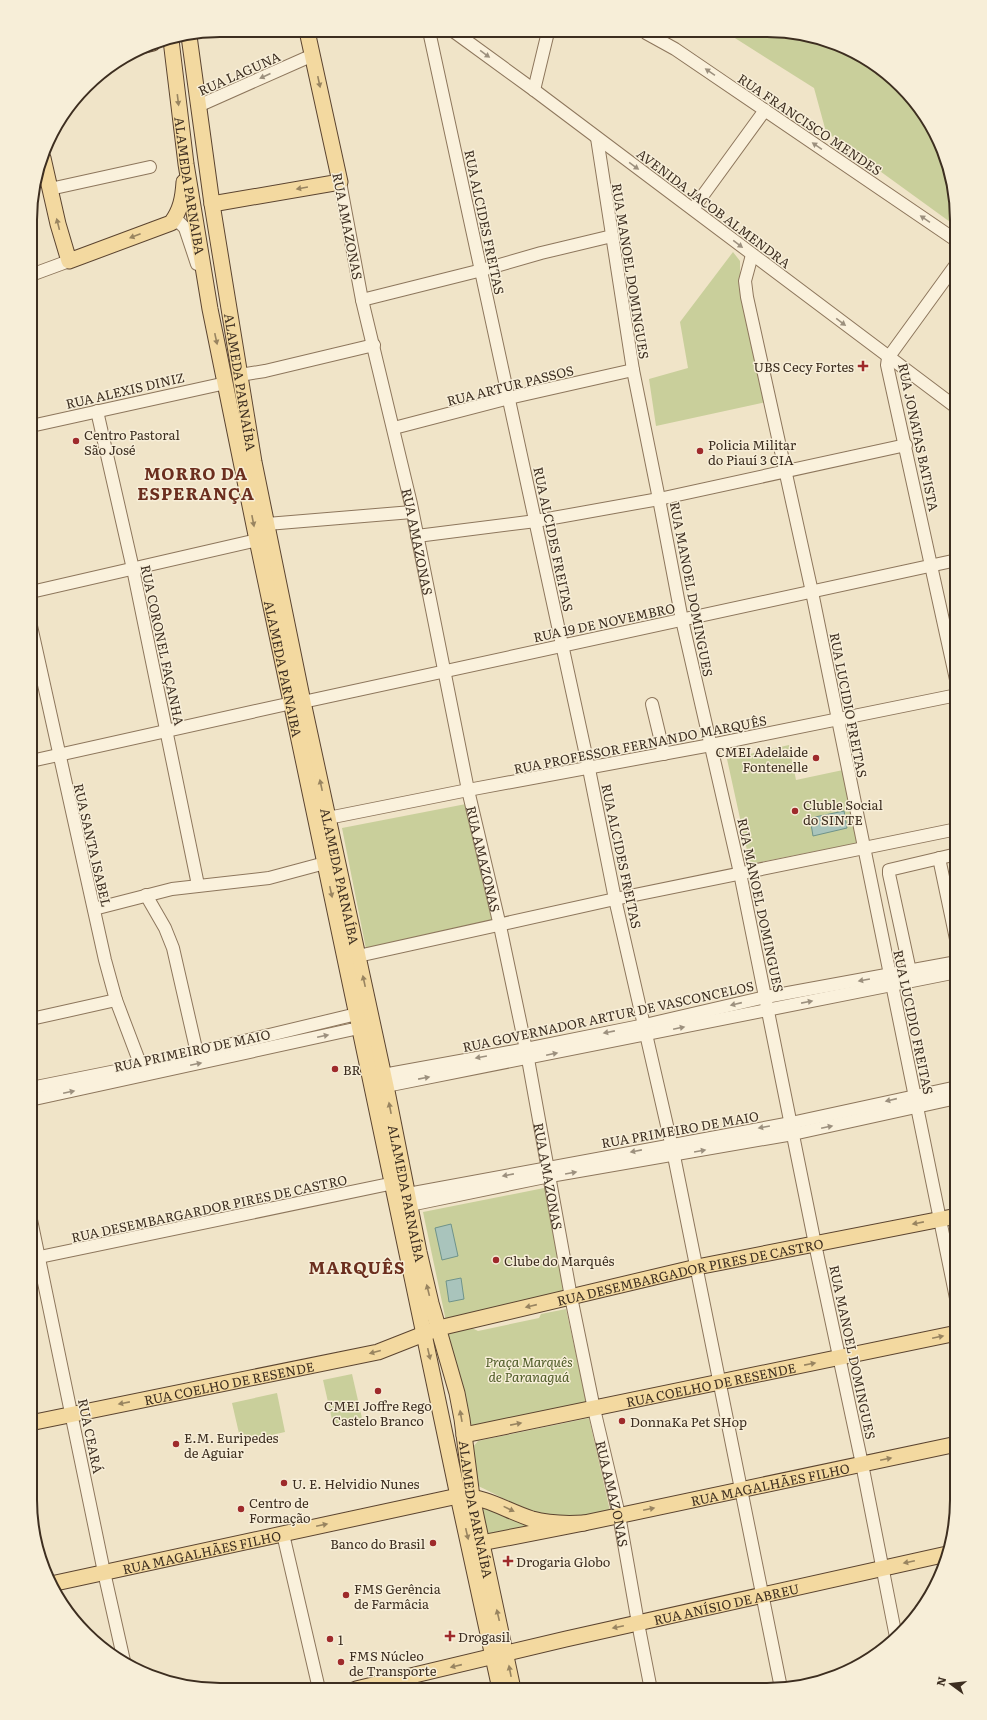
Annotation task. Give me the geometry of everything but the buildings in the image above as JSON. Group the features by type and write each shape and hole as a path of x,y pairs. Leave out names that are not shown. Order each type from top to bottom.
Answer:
{"main road":[{"name":"RUA AMAZONAS","path":"309,37 340,182"},
{"name":"ALAMEDA PARNAÍBA","path":"190,40 212,204 246,420 267,524 298,703 328,818 358,956 365,1019 394,1184 424,1333 465,1496 500,1655 511,1683"},
{"name":"ALAMEDA PARNAIBA","path":"171,43 186,164 210,309 257,540 298,703 325,863 365,1019"},
{"path":"45,167 69,261 171,223 178,214 180,207 186,164"},
{"path":"212,204 340,182"},
{"name":"ALAMEDA PARNAÍBA","path":"365,1019 385,1081 419,1252 457,1393 464,1435 465,1496 481,1543 500,1655"},
{"name":"RUA DESEMBARGADOR PIRES DE CASTRO","path":"424,1333 439,1328 697,1267 950,1217"},
{"name":"RUA COELHO DE RESENDE","path":"37,1422 378,1352 424,1333"},
{"name":"RUA COELHO DE RESENDE","path":"464,1435 950,1334"},
{"name":"RUA MAGALHÃES FILHO","path":"481,1543 584,1523 950,1445"},
{"name":"RUA MAGALHÃES FILHO","path":"57,1583 465,1496 488,1500 533,1519 566,1524 584,1523"},
{"name":"RUA ANÍSIO DE ABREU","path":"381,1683 638,1623 941,1555"},
{"path":"500,1655 500,1683"}],"street":[{"name":"RUA ALCIDES FREITAS","path":"430,37 536,521 615,899 646,1030 697,1267 780,1683"},
{"name":"AVENIDA JACOB ALMENDRA","path":"461,37 693,209 888,358 950,403"},
{"path":"534,90 547,37"},
{"name":"RUA FRANCISCO MENDES","path":"654,37 675,48 950,236"},
{"name":"RUA LAGUNA","path":"198,106 313,55"},
{"path":"693,209 765,110"},
{"name":"RUA MANOEL DOMINGUES","path":"597,138 633,370 682,620 768,1003 815,1244 862,1464 895,1632"},
{"name":"RUA MANOEL DOMINGUES","path":"603,178 608,161 617,153"},
{"path":"50,188 150,166"},
{"name":"RUA AMAZONAS","path":"340,182 362,300 394,428 468,790 500,926 527,1054 571,1297 594,1409 619,1515 650,1683"},
{"name":"ALAMEDA PARNAIBA","path":"171,223 179,222 185,228 210,309"},
{"path":"362,300 482,270 540,253 612,236"},
{"name":"RUA LUCIDIO FREITAS","path":"752,255 745,281 747,297 812,592 950,1268"},
{"path":"37,273 69,261"},
{"name":"RUA JONATAS BATISTA","path":"950,273 888,358 887,365 906,445 950,651"},
{"path":"240,375 265,371 374,345"},
{"name":"RUA ARTUR PASSOS","path":"394,428 509,398 633,370"},
{"name":"RUA ALEXIS DINIZ","path":"37,425 226,383"},
{"name":"RUA CORONEL FAÇANHA","path":"98,411 133,569 198,885"},
{"path":"417,536 536,521 659,499 906,445"},
{"path":"267,524 412,512"},
{"path":"37,591 257,540"},
{"name":"RUA 19 DE NOVEMBRO","path":"37,760 166,730 444,672 562,645 950,562"},
{"name":"RUA SANTA ISABEL","path":"37,655 58,755 116,1000 141,1066"},
{"name":"RUA PROFESSOR FERNANDO MARQUÊS","path":"328,818 468,790 589,769 950,697"},
{"path":"652,704 664,754"},
{"path":"358,956 500,926 615,899 950,830"},
{"path":"910,971 889,871 891,868 950,855"},
{"path":"938,858 950,912"},
{"path":"94,909 146,895 198,885 269,878 325,863"},
{"path":"146,895 165,928 173,948 197,1053"},
{"name":"RUA GOVERNADOR ARTUR DE VASCONCELOS","path":"890,980 910,971 950,963"},
{"name":"RUA GOVERNADOR ARTUR DE VASCONCELOS","path":"385,1081 646,1030 768,1003 890,980 950,973"},
{"path":"37,1018 116,1000"},
{"name":"RUA PRIMEIRO DE MAIO","path":"37,1087 365,1019"},
{"name":"RUA PRIMEIRO DE MAIO","path":"37,1098 365,1019"},
{"name":"RUA PRIMEIRO DE MAIO","path":"409,1200 549,1172 792,1128 877,1116 950,1089"},
{"name":"RUA PRIMEIRO DE MAIO","path":"792,1128 874,1104 950,1099"},
{"path":"874,1104 877,1116"},
{"name":"RUA DESEMBARGARDOR PIRES DE CASTRO","path":"37,1258 394,1184"},
{"name":"RUA CEARÁ","path":"37,1271 72,1414 122,1655"},
{"path":"283,1534 318,1683"}],"green space":[{"path":"733,37 779,37 815,43 859,61 888,82 912,108 926,128 936,150 944,172 950,208 950,222 826,132 814,88"},
{"path":"733,252 740,261 740,276 766,402 656,426 649,379 688,368 680,322"},
{"name":"Cluble Social do SINTE","path":"789,745 796,780 843,770 857,843 750,864 727,759"},
{"path":"466,804 495,923 366,949 342,828"},
{"name":"Clube do Marquês","path":"544,1188 547,1189 566,1294 446,1321 423,1212"},
{"name":"Praça Marquês de Paranaguá","path":"566,1309 587,1405 475,1426 470,1424 444,1335 472,1328 478,1331 539,1318 541,1314"},
{"path":"352,1374 362,1418 333,1424 323,1380"},
{"path":"277,1393 285,1432 241,1442 232,1403"},
{"name":"Praça Marquês de Paranaguá","path":"589,1418 610,1511 576,1519 546,1516 522,1508 476,1485 472,1448 478,1441"},
{"path":"478,1506 490,1509 535,1526 484,1537"}],"water":[{"path":"844,811 847,828 813,836 810,818"},
{"path":"451,1224 458,1256 442,1260 435,1228"},
{"path":"461,1278 464,1299 449,1302 446,1281"}],"place":[{"name":"UBS Cecy Fortes","path":"863,366"},
{"name":"Centro Pastoral São José","path":"76,441"},
{"name":"Policia Militar do Piauí 3 CIA","path":"700,451"},
{"name":"CMEI Adelaide Fontenelle","path":"816,758"},
{"name":"Cluble Social do SINTE","path":"795,811"},
{"name":"BR","path":"335,1069"},
{"name":"Clube do Marquês","path":"496,1260"},
{"name":"CMEI Joffre Rego Castelo Branco","path":"378,1391"},
{"name":"DonnaKa Pet SHop","path":"622,1421"},
{"name":"E.M. Euripedes de Aguiar","path":"176,1444"},
{"name":"U. E. Helvidio Nunes","path":"284,1483"},
{"name":"Centro de Formação","path":"241,1509"},
{"name":"Banco do Brasil","path":"433,1543"},
{"name":"Drogaria Globo","path":"508,1561"},
{"name":"FMS Gerência de Farmâcia","path":"346,1595"},
{"name":"Drogasil","path":"450,1636"},
{"name":"1","path":"330,1639"},
{"name":"FMS Núcleo de Transporte","path":"341,1662"}],"district":[{"name":"MORRO DA ESPERANÇA","path":"196,482"},
{"name":"MARQUÊS","path":"357,1266"}]}
